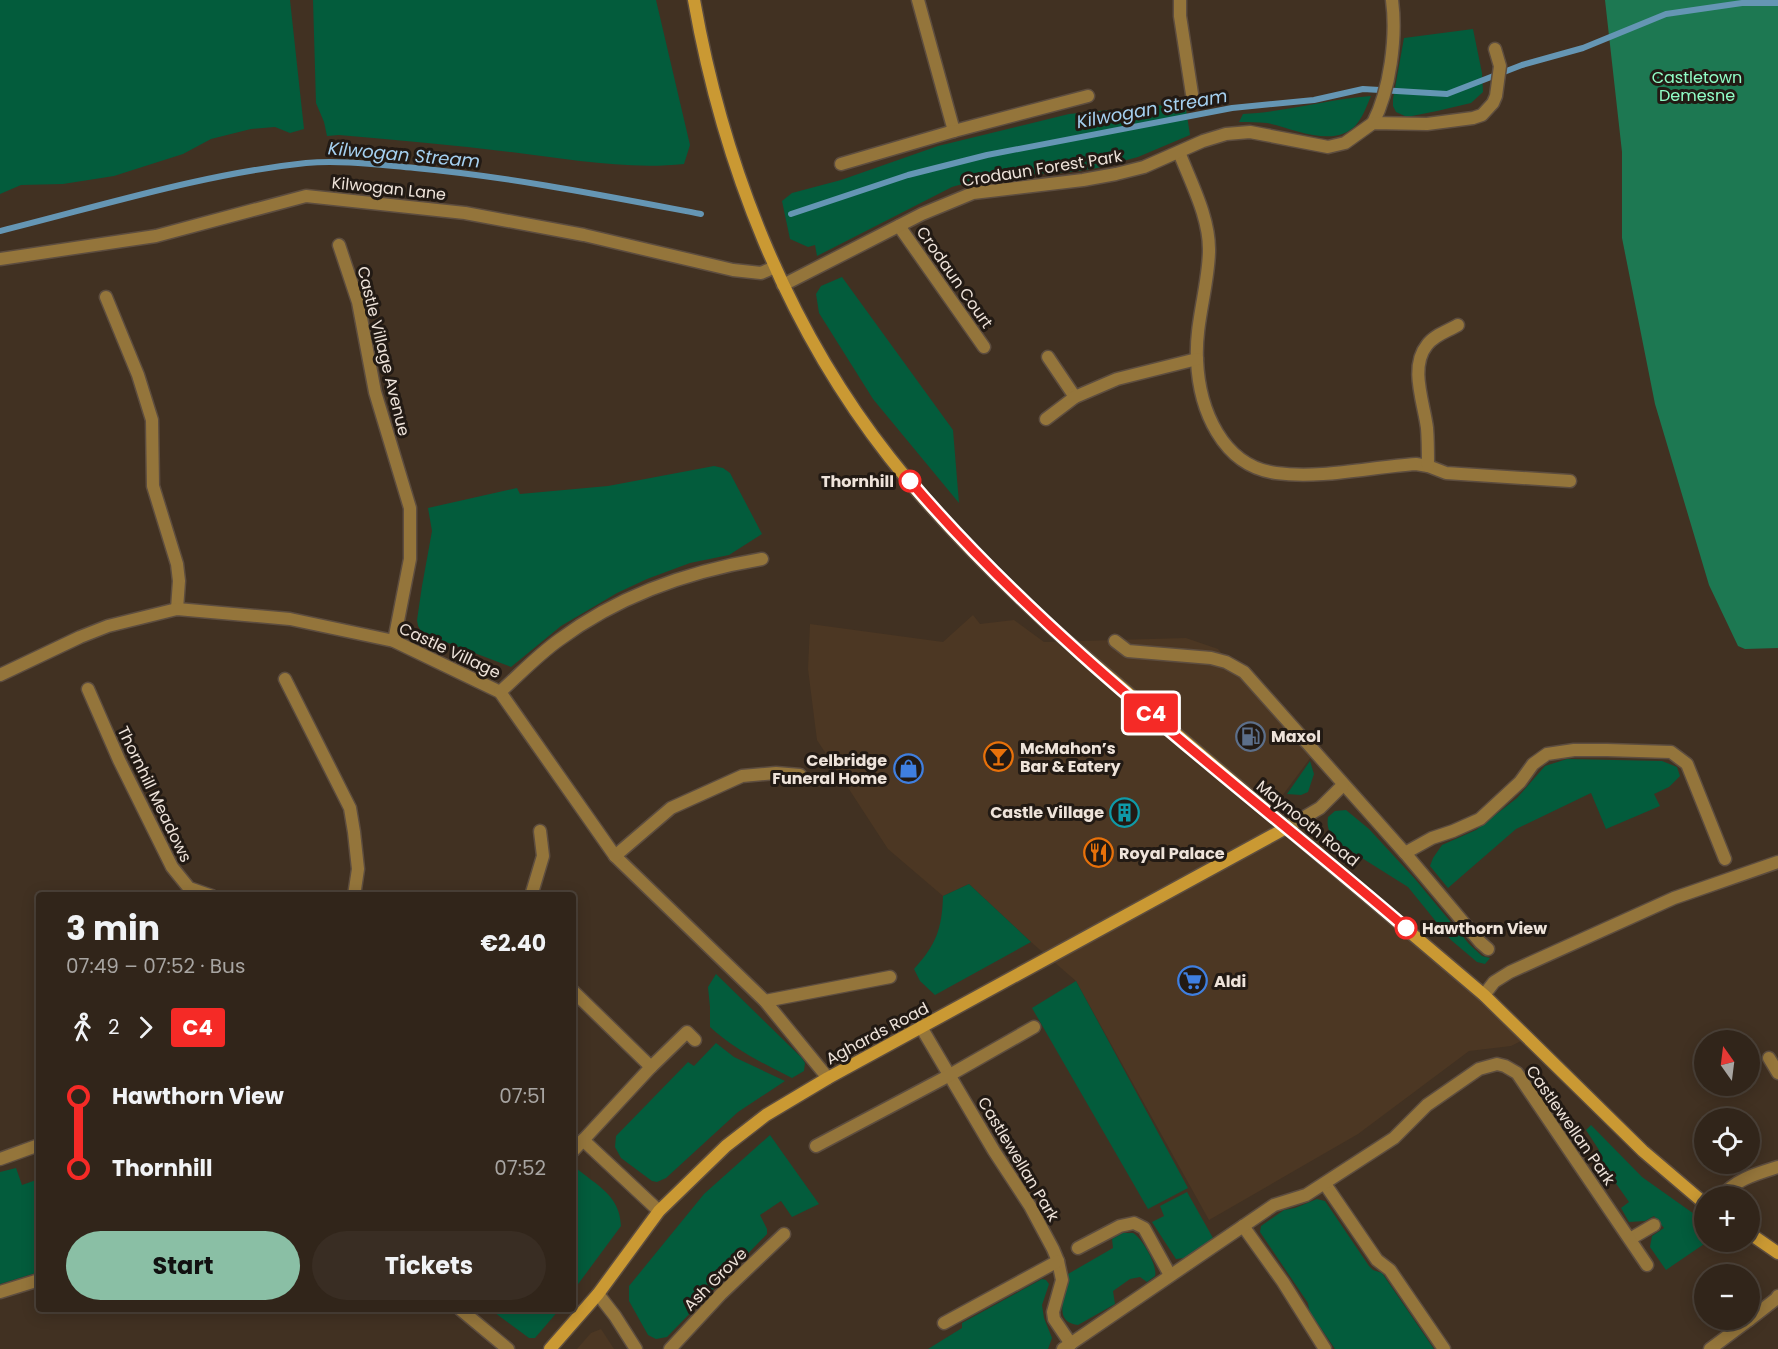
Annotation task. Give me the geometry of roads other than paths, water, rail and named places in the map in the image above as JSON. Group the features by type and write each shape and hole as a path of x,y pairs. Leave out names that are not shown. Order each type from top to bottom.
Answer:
{"main road":[{"name":"Maynooth Road","path":"694,0 720,119 775,267 798,316 856,411 890,458 943,519 1012,591 1055,631 1484,994 1643,1151 1694,1194"},
{"name":"Aghards Road","path":"550,1349 598,1294 659,1211 726,1146 766,1115 828,1078 1286,828"},
{"path":"1760,1241 1778,1253"}],"street":[{"path":"918,0 954,131"},
{"path":"1180,0 1180,16 1192,94"},
{"path":"1392,0 1394,23 1388,70 1383,99 1373,123 1427,123 1482,115 1493,103 1497,85 1500,66 1496,49"},
{"path":"841,164 954,131 1089,96"},
{"name":"Crodaun Forest Park","path":"783,285 944,203 973,193 1105,176 1144,167 1215,137 1239,133 1250,132 1321,147 1334,146 1345,143 1373,123"},
{"path":"1179,152 1202,210 1209,251 1197,359 1202,394 1213,424 1227,447 1235,455 1253,467 1275,473 1304,474 1404,465 1428,466 1446,473 1570,481"},
{"name":"Kilwogan Lane","path":"0,260 156,236 306,196 465,213 584,234 733,270 762,273 775,267"},
{"name":"Crodaun Court","path":"899,226 984,348"},
{"name":"Castle Village Avenue","path":"339,245 358,302 375,392 410,508 410,560 394,641"},
{"path":"106,297 138,375 152,420 153,486 177,564 179,581 177,609"},
{"path":"1428,466 1427,430 1419,380 1419,359 1431,340 1458,325"},
{"path":"1048,357 1075,397"},
{"path":"1046,418 1075,397 1117,379 1197,359"},
{"path":"500,692 560,639 600,614 687,575 726,565 762,560"},
{"name":"Castle Village","path":"0,675 108,626 177,609 290,619 394,641 500,692 615,856 765,1001 828,1078"},
{"path":"1115,641 1128,651 1211,658 1226,662 1244,672 1488,949"},
{"path":"285,679 350,808 358,869 355,892"},
{"name":"Thornhill Meadows","path":"88,688 119,760 172,867 189,888 200,892"},
{"path":"1405,853 1432,838 1480,819 1520,782 1533,764 1547,754 1574,750 1607,750 1671,752 1687,764 1725,860"},
{"path":"615,856 671,808 681,803 742,777 776,773 800,775"},
{"path":"1286,828 1320,808 1343,785"},
{"path":"532,892 543,856 540,831"},
{"path":"1484,994 1494,982 1510,972 1674,898 1778,862"},
{"path":"765,1001 890,977"},
{"path":"576,994 651,1067"},
{"name":"Castlewellan Park","path":"921,1027 948,1076 1024,1196 1058,1261 1062,1280 1053,1312 1067,1346 1274,1205 1306,1195 1394,1138 1427,1105 1479,1069 1497,1064 1516,1073 1647,1264"},
{"path":"816,1146 948,1076 1034,1027"},
{"path":"576,1148 687,1032 694,1040"},
{"path":"1769,1058 1778,1073"},
{"path":"583,1140 659,1211"},
{"path":"0,1159 36,1146"},
{"path":"1731,1186 1741,1180 1778,1167"},
{"path":"1324,1184 1377,1260 1390,1270 1444,1349"},
{"path":"1078,1248 1120,1226 1134,1222 1144,1228 1170,1275"},
{"path":"1630,1239 1654,1225"},
{"path":"1244,1226 1325,1349"},
{"name":"Ash Grove","path":"670,1349 721,1294 784,1234"},
{"path":"944,1323 1058,1261"},
{"path":"0,1292 36,1281"},
{"path":"598,1294 636,1349"},
{"path":"1760,1311 1778,1296"},
{"path":"463,1312 508,1349"},
{"path":"1710,1349 1736,1330"}],"waterway":[{"name":"Kilwogan Stream","path":"791,214 908,175 987,155 1232,108 1314,100 1363,89 1447,94 1522,65 1583,48 1666,14 1742,3 1778,3"},
{"name":"Kilwogan Stream","path":"0,231 190,183 267,168 320,162 374,164 487,176 701,214"}],"place":[{"name":"Thornhill","path":"910,481"},
{"name":"Maxol","path":"1250,736"},
{"name":"McMahon’s Bar & Eatery","path":"999,757"},
{"name":"Celbridge Funeral Home","path":"908,769"},
{"name":"Castle Village","path":"1125,812"},
{"name":"Royal Palace","path":"1098,853"},
{"name":"Hawthorn View","path":"1406,928"},
{"name":"Aldi","path":"1193,981"}],"park label":[{"name":"Castletown Demesne","path":"1697,86"}]}
